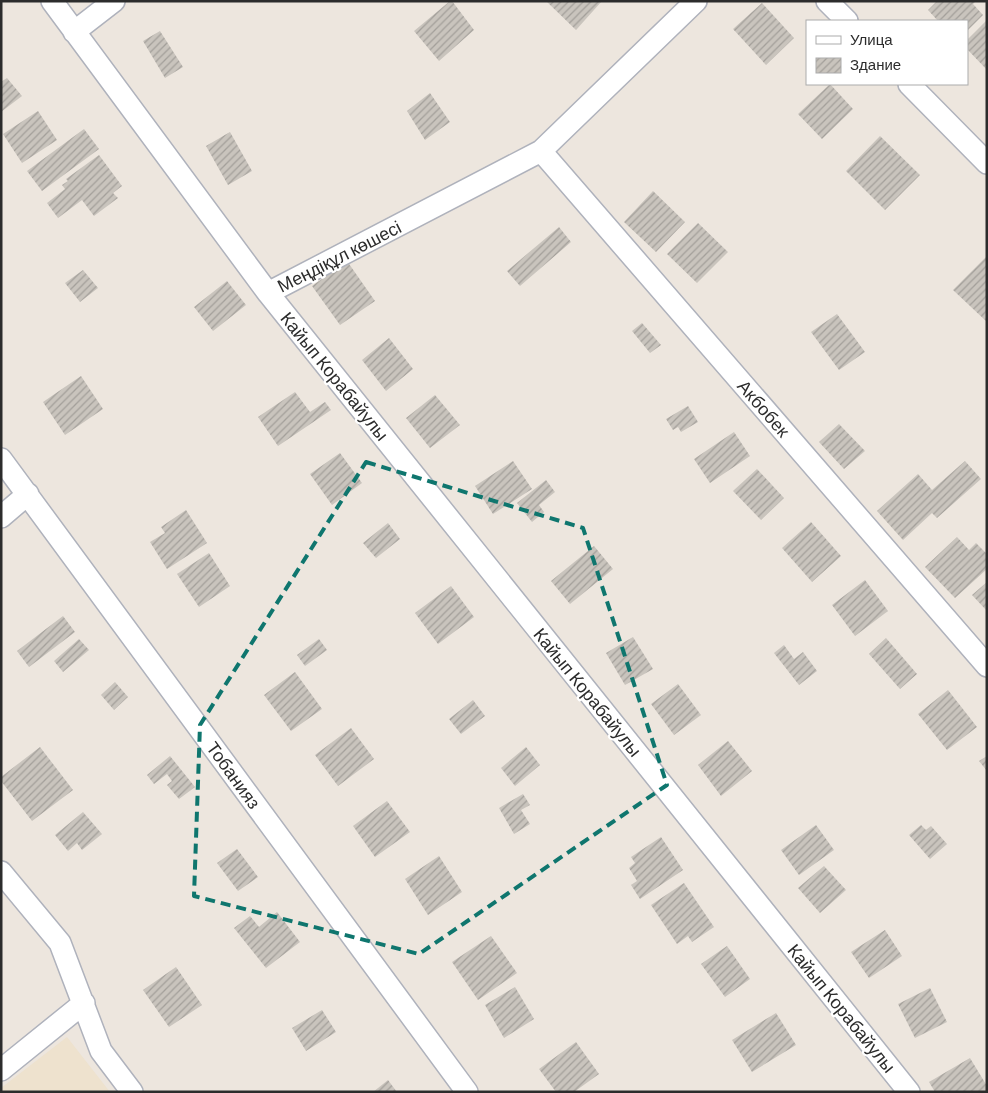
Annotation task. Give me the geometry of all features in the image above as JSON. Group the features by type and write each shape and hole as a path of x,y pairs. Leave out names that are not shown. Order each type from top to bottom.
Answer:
{"street":[{"name":"Меңдіқұл көшесі","path":"52,1 268,293 541,151 696,1"},
{"path":"74,32 114,1"},
{"path":"827,1 846,20"},
{"path":"910,85 987,163"},
{"name":"Акбобек","path":"541,151 987,666"},
{"name":"Кайып Корабайулы","path":"268,293 909,1092"},
{"name":"Тобанияз","path":"1,459 467,1092"},
{"path":"1,517 28,494"},
{"path":"1,872 60,943 101,1051 132,1092"},
{"path":"1,1070 84,1003"}],"highlighted area":[{"path":"366,462 583,528 667,785 419,954 194,896 200,725"}],"shaded area":[{"path":"67,1037 110,1092 1,1092 1,1088"}],"building":[{"path":"452,1 474,30 439,61 414,31"},
{"path":"546,1 602,1 576,30"},
{"path":"937,1 976,1 973,4 983,15 968,30 968,20 937,20 928,10"},
{"path":"762,3 794,38 766,65 733,29"},
{"path":"987,20 987,70 968,50 968,39"},
{"path":"160,31 183,67 165,78 143,41"},
{"path":"7,78 22,96 1,112 1,82"},
{"path":"829,85 853,109 822,139 798,114"},
{"path":"430,93 450,122 425,140 407,111"},
{"path":"38,111 57,140 22,163 3,134"},
{"path":"84,129 99,149 42,191 27,171"},
{"path":"230,132 252,171 228,185 206,146"},
{"path":"880,136 920,175 885,210 846,171"},
{"path":"99,155 122,186 113,193 118,198 94,216 82,200 58,218 47,203 65,189 62,185 68,181 66,179"},
{"path":"653,191 685,222 656,252 624,222"},
{"path":"698,223 728,252 697,283 667,254"},
{"path":"559,227 571,242 520,286 507,271"},
{"path":"987,256 987,322 953,290"},
{"path":"347,261 375,301 340,325 312,286"},
{"path":"83,270 98,288 80,302 65,283"},
{"path":"227,281 246,305 213,331 194,307"},
{"path":"837,314 865,352 839,370 811,332"},
{"path":"642,323 661,345 650,353 632,331"},
{"path":"389,338 413,369 386,391 362,360"},
{"path":"81,376 103,409 65,435 43,402"},
{"path":"295,392 310,412 325,402 331,410 278,446 258,417"},
{"path":"435,395 460,425 430,448 406,418"},
{"path":"688,406 698,422 681,432 678,427 673,430 666,419"},
{"path":"839,424 865,451 844,469 819,442"},
{"path":"734,432 750,456 710,483 694,459"},
{"path":"340,453 362,483 332,505 310,474"},
{"path":"513,461 532,489 493,514 475,486"},
{"path":"965,461 981,479 937,518 932,513 903,540 877,511 918,474 932,490"},
{"path":"757,469 784,498 761,520 733,491"},
{"path":"546,480 555,492 539,505 544,512 532,522 517,503"},
{"path":"186,510 207,543 167,569 150,542 165,533 161,527"},
{"path":"811,522 841,556 812,582 782,548"},
{"path":"388,523 400,539 376,558 363,543"},
{"path":"957,537 969,550 976,543 987,554 987,569 955,598 925,567"},
{"path":"594,546 613,569 570,604 551,581"},
{"path":"209,553 230,586 199,607 177,574"},
{"path":"865,580 888,611 855,636 832,605"},
{"path":"987,582 987,611 972,595"},
{"path":"451,586 474,617 438,644 415,613"},
{"path":"63,616 75,632 29,667 17,651"},
{"path":"633,637 653,669 625,685 606,653"},
{"path":"886,638 917,674 900,689 869,654"},
{"path":"79,639 89,650 63,672 54,661"},
{"path":"319,639 327,650 305,666 297,655"},
{"path":"784,645 794,659 803,652 817,671 799,685 774,653"},
{"path":"295,672 322,709 291,731 264,695"},
{"path":"115,682 128,697 114,710 101,695"},
{"path":"678,684 701,715 674,735 651,704"},
{"path":"948,690 977,727 947,750 918,714"},
{"path":"473,700 485,716 461,734 449,719"},
{"path":"351,728 374,759 338,786 315,755"},
{"path":"728,741 752,771 721,796 698,765"},
{"path":"40,747 73,790 32,821 1,781 1,777"},
{"path":"526,747 540,765 515,786 501,768"},
{"path":"170,756 195,787 179,799 167,785 172,781 167,774 154,784 147,775"},
{"path":"987,756 987,771 979,761"},
{"path":"523,794 530,805 521,810 530,824 514,834 499,808"},
{"path":"387,801 410,832 375,857 353,826"},
{"path":"83,812 102,834 82,850 77,843 68,851 55,835"},
{"path":"816,825 834,850 799,875 781,850"},
{"path":"921,825 926,830 931,826 947,844 930,859 909,835"},
{"path":"661,837 683,870 640,899 631,885 637,881 629,868 635,863 631,857"},
{"path":"237,849 258,877 238,891 217,863"},
{"path":"439,856 462,892 428,915 405,879"},
{"path":"824,866 846,890 820,913 798,888"},
{"path":"684,883 714,927 692,942 688,936 677,944 651,905"},
{"path":"277,912 300,942 266,968 234,928 250,916 259,927"},
{"path":"885,930 902,956 869,978 851,952"},
{"path":"491,936 517,973 478,1000 452,962"},
{"path":"727,946 750,979 725,997 701,964"},
{"path":"176,967 202,1005 169,1027 143,990"},
{"path":"515,987 534,1019 504,1038 485,1005"},
{"path":"930,988 947,1022 915,1038 898,1004"},
{"path":"322,1010 336,1032 306,1051 292,1028"},
{"path":"776,1013 796,1045 752,1072 732,1040"},
{"path":"576,1042 599,1074 574,1092 556,1092 539,1069"},
{"path":"970,1058 987,1086 987,1092 935,1092 929,1082"},
{"path":"388,1080 397,1092 373,1092"}]}
